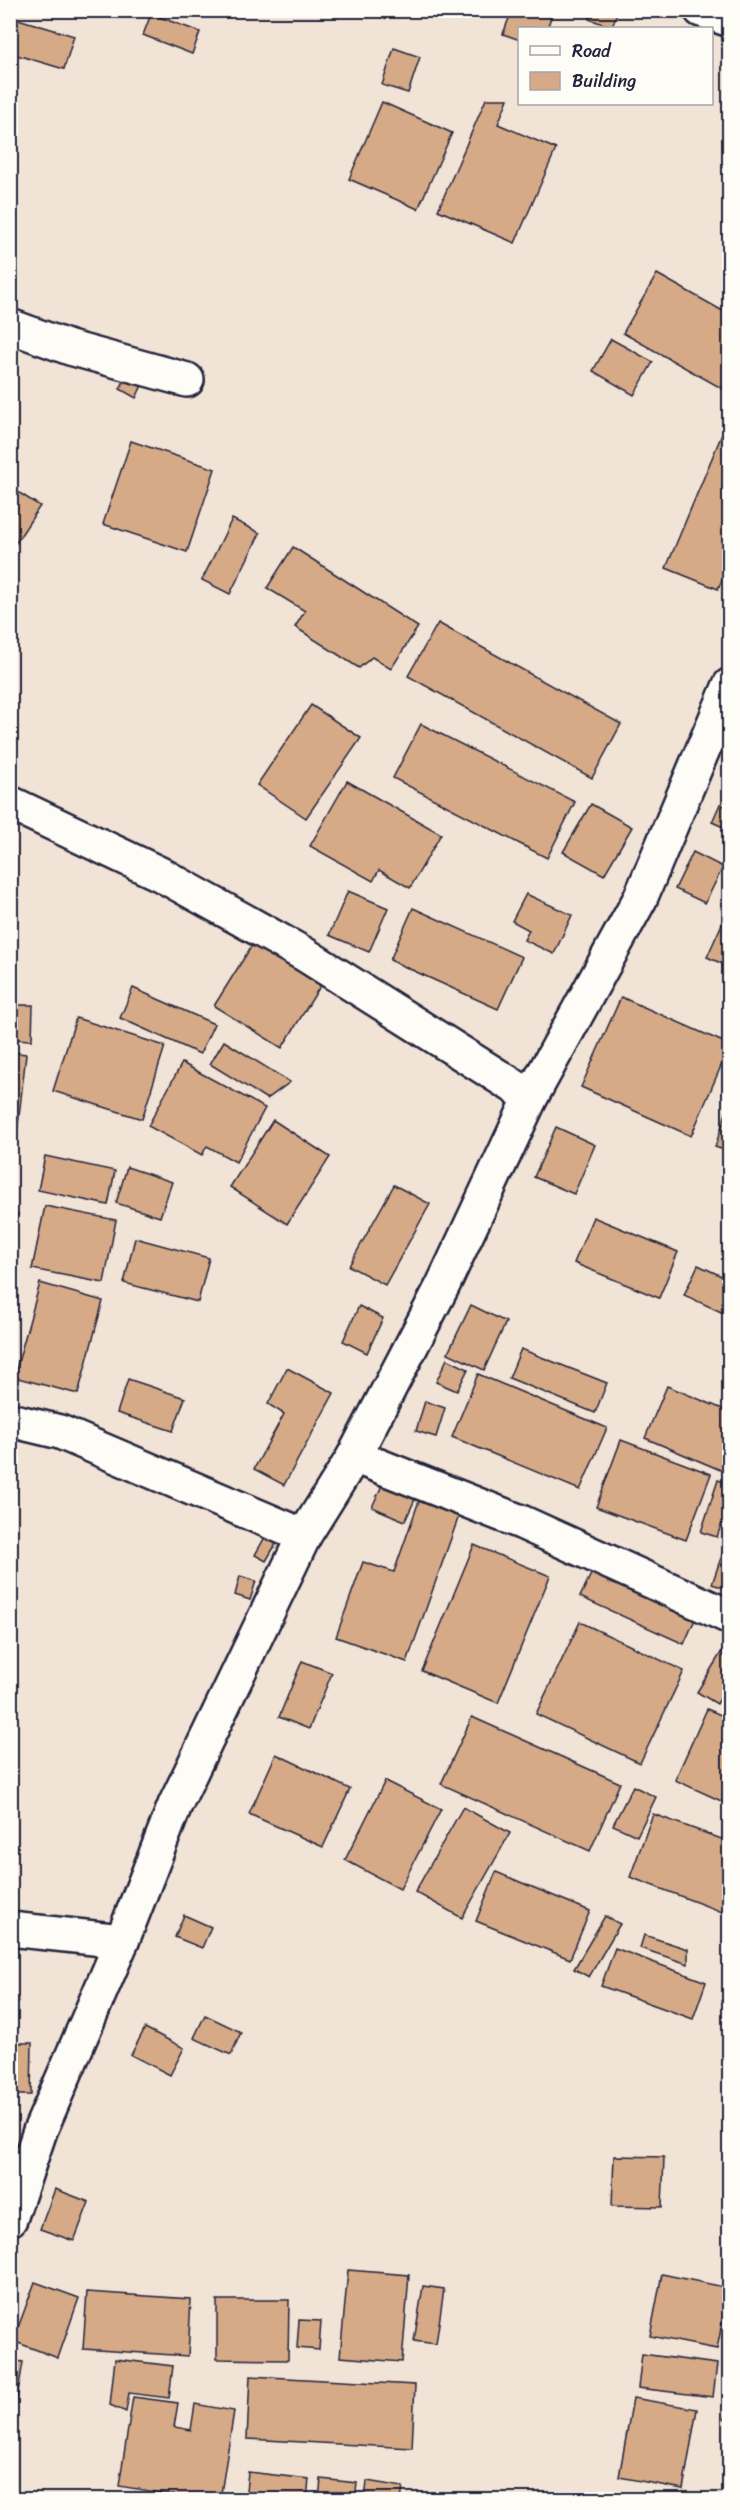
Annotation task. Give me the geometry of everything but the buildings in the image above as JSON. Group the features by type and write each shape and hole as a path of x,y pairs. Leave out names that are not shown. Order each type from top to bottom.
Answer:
{"street":[{"path":"701,10 729,20"},
{"path":"10,327 70,348 187,380"},
{"path":"10,2219 40,2132 122,1941 176,1805 304,1536 354,1456 443,1285 531,1097 640,899 729,685"},
{"path":"10,803 160,874 304,954 531,1097"},
{"path":"10,1420 60,1432 304,1536"},
{"path":"354,1456 521,1522 729,1617"},
{"path":"10,1929 122,1941"}]}
